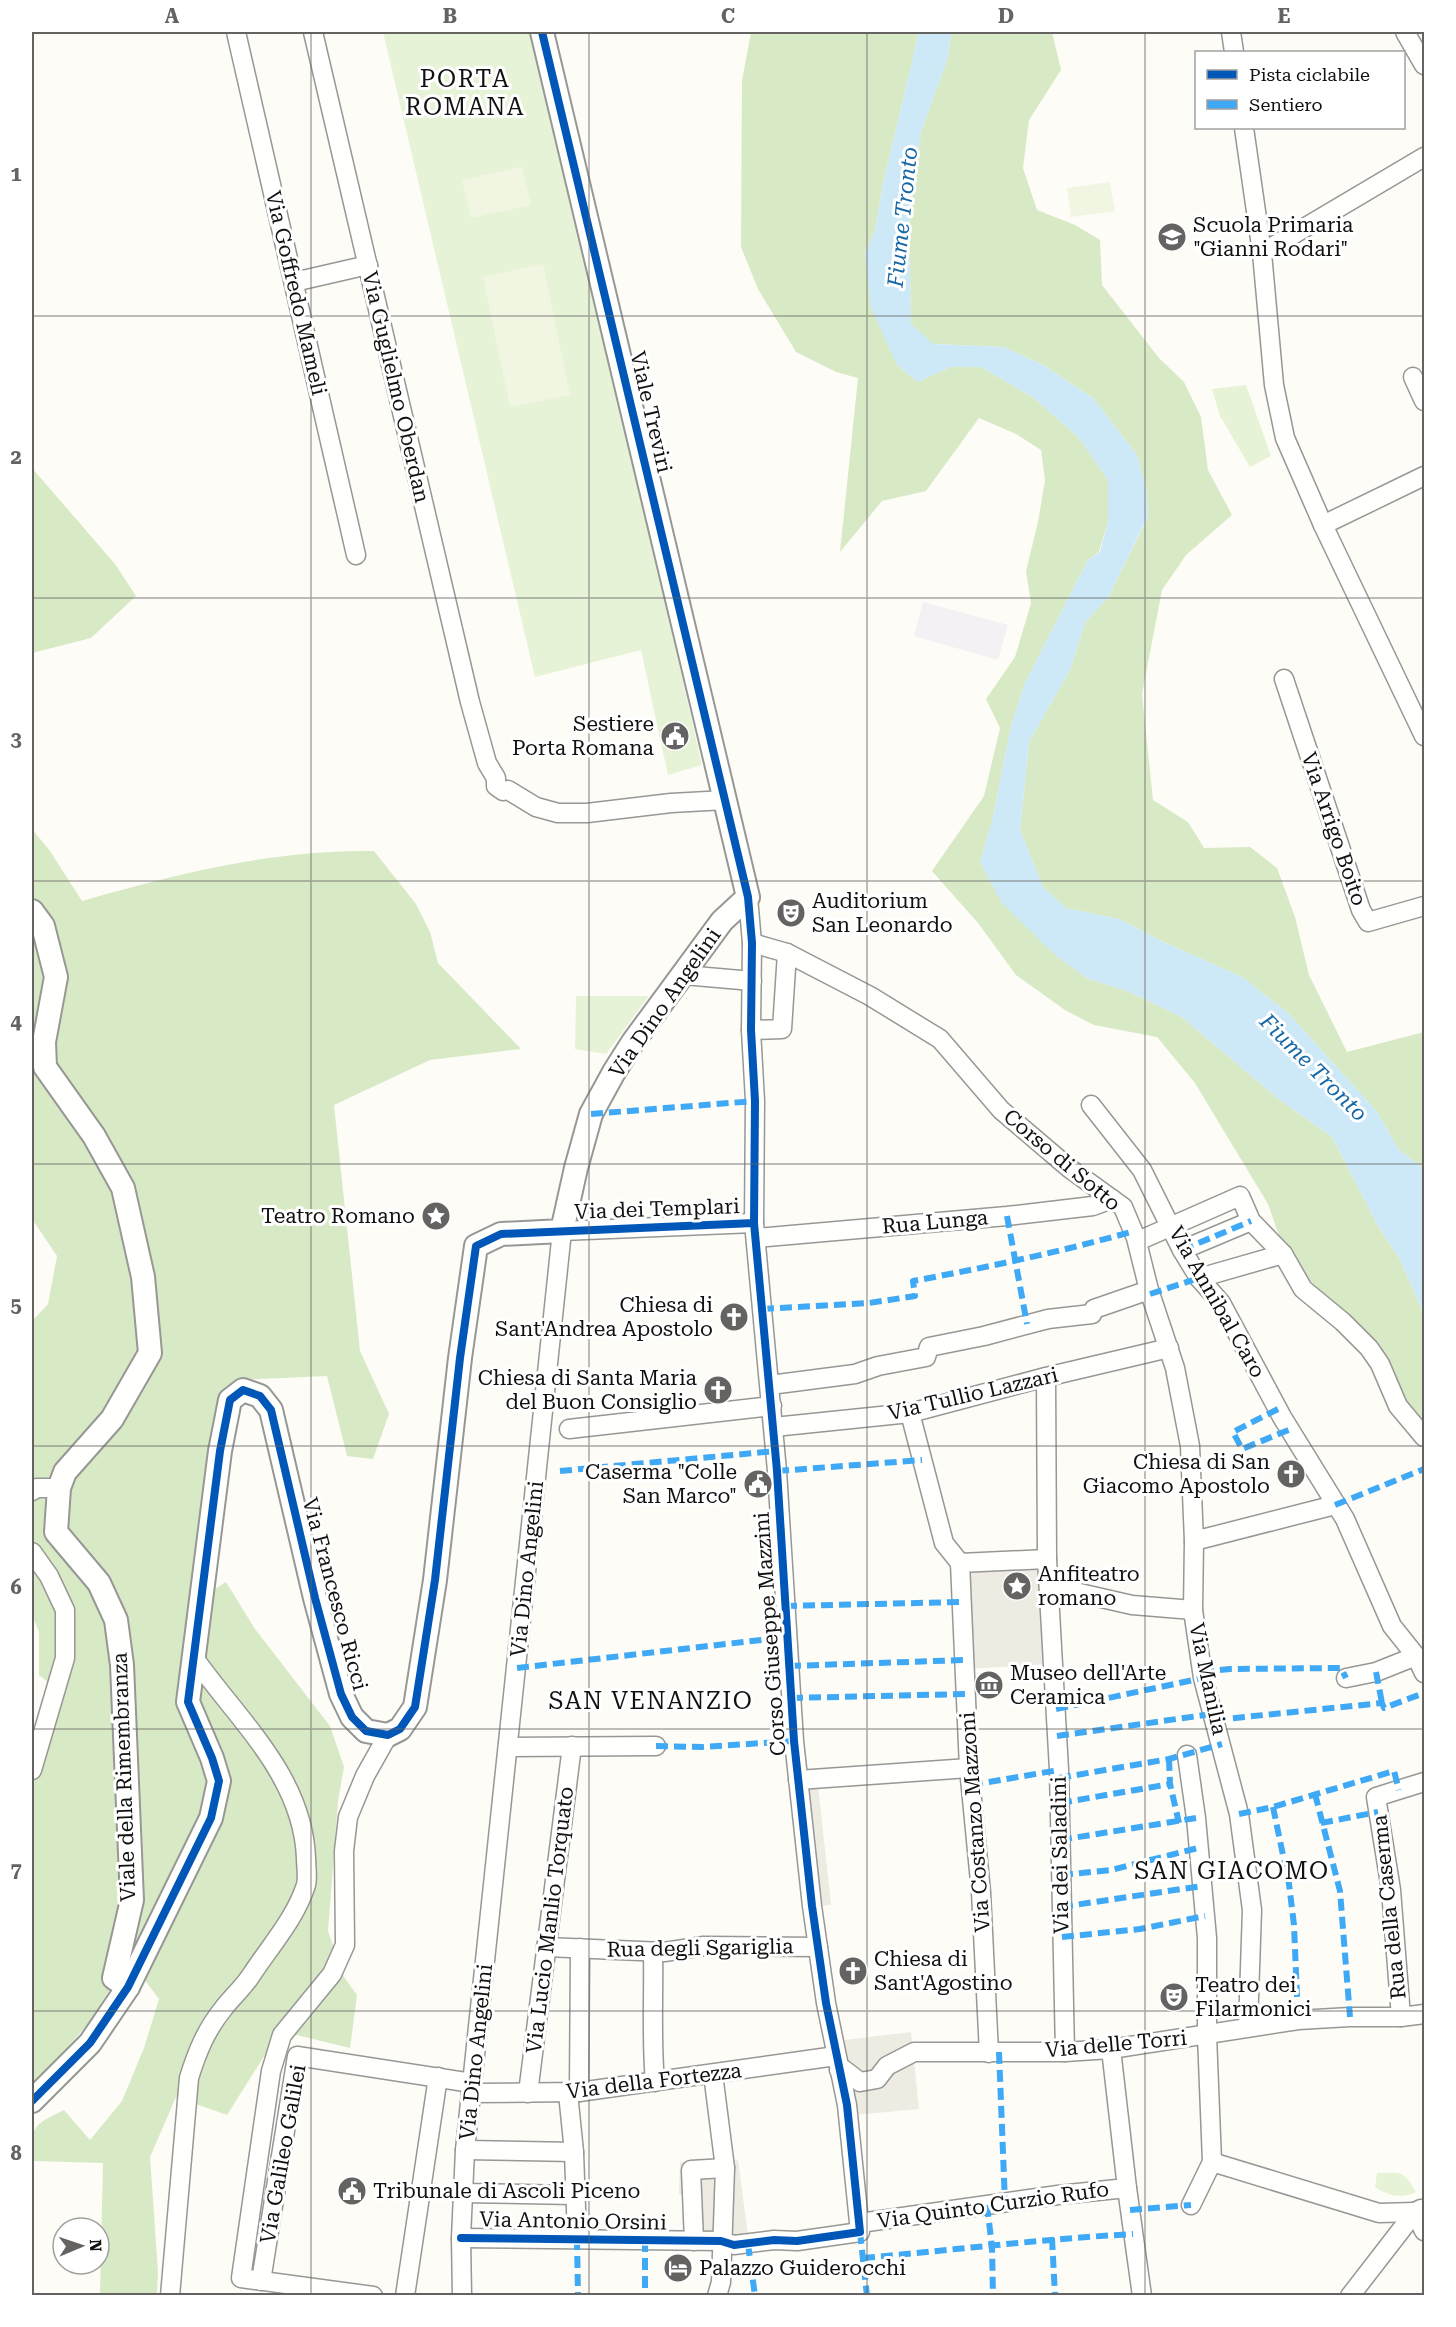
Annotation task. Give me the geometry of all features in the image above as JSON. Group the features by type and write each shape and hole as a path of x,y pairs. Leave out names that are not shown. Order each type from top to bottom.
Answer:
{"street":[{"name":"Via Goffredo Mameli","path":"236,32 356,555"},
{"name":"Via Guglielmo Oberdan","path":"313,32 480,741 488,763 510,787 536,807 558,813 586,813 671,803 724,791"},
{"name":"Viale Treviri","path":"542,32 748,897"},
{"path":"1231,32 1234,51"},
{"path":"1405,32 1425,65"},
{"path":"1244,129 1262,253 1274,385 1285,438 1323,525 1425,736"},
{"path":"1262,253 1425,158"},
{"path":"294,282 368,265"},
{"path":"1413,377 1425,401"},
{"path":"1323,525 1425,476"},
{"name":"Via Arrigo Boito","path":"1284,679 1361,910 1368,922 1425,906"},
{"name":"Corso Giuseppe Mazzini","path":"748,897 752,944 751,1030 755,1101 755,1230 774,1426 791,1709 818,1947 847,2105 860,2228"},
{"name":"Via Dino Angelini","path":"462,2295 460,2238 465,2150 562,1231 591,1114 633,1042 722,921 748,897"},
{"path":"32,911 44,926 56,976 44,1042 45,1067 94,1136 123,1188 143,1277 150,1353 112,1419 65,1472 58,1488 37,1488 32,1491"},
{"name":"Corso di Sotto","path":"752,944 787,953 870,996 940,1039 1001,1110 1070,1168 1123,1207 1138,1241 1149,1290 1169,1348 1190,1446 1194,1541"},
{"path":"751,1030 782,1029 787,953"},
{"path":"684,975 752,981"},
{"name":"Via Annibal Caro","path":"1091,1105 1142,1170 1182,1250 1199,1278 1221,1303 1246,1353 1345,1519 1392,1626 1416,1656 1425,1673"},
{"path":"1138,1241 1240,1196 1251,1221 1283,1254 1303,1289 1343,1322 1369,1348 1380,1364 1398,1406 1425,1437"},
{"name":"Rua Lunga","path":"755,1230 1007,1216 1093,1206 1112,1199"},
{"path":"1182,1250 1251,1221"},
{"name":"Via dei Templari","path":"562,1231 755,1230"},
{"path":"373,2295 242,2278 271,2072 282,2035 332,1974 345,1945 344,1851 348,1817 365,1776 388,1735 400,1729 415,1707 435,1580 460,1358 476,1246 501,1234 562,1231"},
{"path":"1199,1278 1283,1254"},
{"path":"770,1385 855,1374 878,1366 926,1357 929,1347 984,1336 1048,1319 1092,1314 1094,1309 1149,1290"},
{"name":"Via Tullio Lazzari","path":"774,1426 910,1413 1046,1377 1169,1348"},
{"name":"Via dei Saladini","path":"1046,1377 1047,1559 1060,1803 1065,2052"},
{"name":"Via Francesco Ricci","path":"195,1659 204,1564 220,1451 230,1400 243,1390 260,1396 271,1410 310,1577 341,1694 352,1717 366,1731 388,1735"},
{"path":"569,1429 772,1406"},
{"path":"910,1413 944,1543 960,1563 1047,1559"},
{"name":"Viale della Rimembranza","path":"58,1488 56,1532 99,1583 116,1620 122,1665 132,1900 114,1978 128,1987 211,1818 219,1781 212,1758 188,1702 195,1659"},
{"path":"1194,1541 1335,1504"},
{"name":"Via Manilia","path":"1194,1541 1193,1610 1202,1672 1239,1814 1252,1910 1248,2026"},
{"path":"32,1552 49,1576 65,1610 65,1658 32,1770"},
{"name":"Via Costanzo Mazzoni","path":"960,1563 969,1768 981,1892 989,2053"},
{"path":"1049,1586 1132,1605 1193,1610"},
{"path":"1346,1678 1376,1672 1416,1656"},
{"path":"170,2295 189,2078 199,2044 222,2010 248,1980 289,1924 307,1883 305,1841 295,1802 278,1769 195,1659"},
{"name":"Via Lucio Manlio Torquato","path":"528,2093 572,1746"},
{"path":"509,1747 656,1746"},
{"path":"1187,1755 1196,1818 1207,1938 1207,2035 1212,2162 1191,2205"},
{"path":"798,1780 969,1768"},
{"name":"Rua della Caserma","path":"1401,2017 1390,1890 1376,1797 1425,1782"},
{"name":"Rua degli Sgariglia","path":"546,1947 653,1952 704,1946 818,1947"},
{"path":"577,2238 573,2093 580,1948"},
{"path":"653,1952 652,2048 655,2082"},
{"path":"32,2100 90,2043 128,1987"},
{"name":"Via delle Torri","path":"838,2063 860,2082 877,2079 887,2066 914,2052 1065,2052 1111,2049 1207,2035 1248,2026 1339,2017 1401,2017 1425,2014"},
{"path":"1111,2049 1142,2295"},
{"name":"Via Galileo Galilei","path":"261,2280 297,2056 438,2077 471,2088"},
{"name":"Via della Fortezza","path":"471,2088 528,2093 573,2093 737,2070 838,2063"},
{"path":"713,2074 725,2168 721,2282 717,2295"},
{"path":"405,2295 438,2077"},
{"path":"465,2150 574,2152"},
{"path":"1212,2162 1379,2212 1420,2210"},
{"path":"690,2241 692,2170 725,2168"},
{"name":"Via Quinto Curzio Rufo","path":"748,2244 774,2240 797,2241 860,2228 1058,2195 1127,2188"},
{"path":"462,2193 574,2194"},
{"path":"1420,2210 1425,2231"},
{"path":"1350,2295 1420,2210"},
{"name":"Via Antonio Orsini","path":"460,2238 721,2241 734,2245 748,2244"}],"shaded area":[{"path":"923,602 1008,625 998,660 914,636"},
{"path":"1045,1567 1050,1664 968,1669 964,1570"},
{"path":"818,1785 831,1905 820,1906 807,1787"},
{"path":"911,2032 919,2109 854,2115 836,2041"},
{"path":"738,2160 748,2236 687,2236 686,2217 683,2218 683,2195 679,2194 680,2162"}],"green space":[{"path":"383,32 534,32 702,765 668,775 641,650 535,677"},
{"path":"751,32 919,32 883,184 875,231 865,253 897,365 918,382 950,367 981,367 1034,398 1079,438 1108,480 1108,521 1099,552 1088,560 1025,683 1011,726 993,817 980,864 1086,978 1130,992 1183,1018 1281,1101 1332,1137 1378,1226 1399,1258 1424,1314 1424,1433 1280,1239 1268,1204 1195,1083 1157,1037 1094,1025 1065,1010 1016,975 978,923 932,871 984,796 1000,728 986,699 1015,657 1031,603 1026,571 1045,480 1041,450 1016,434 979,418 926,491 882,501 840,552 858,378 836,372 796,352 758,289 741,247 742,81"},
{"path":"952,32 1052,32 1061,70 1029,120 1023,168 1037,210 1075,225 1100,240 1102,285 1159,358 1184,382 1201,417 1208,470 1232,515 1186,555 1162,590 1142,694 1153,800 1188,822 1204,848 1250,847 1277,868 1295,917 1309,975 1347,1052 1424,1032 1424,1172 1423,1168 1399,1150 1377,1112 1288,1013 1242,977 1159,940 1119,919 1066,908 1043,887 1020,830 1029,742 1070,670 1085,622 1108,598 1148,517 1146,489 1137,455 1093,398 1043,365 1003,347 932,344 911,324 909,228 921,132 947,60"},
{"path":"522,167 531,205 471,218 462,180"},
{"path":"1110,182 1115,211 1071,217 1067,188"},
{"path":"543,264 570,395 510,407 483,277"},
{"path":"1246,385 1271,456 1250,467 1220,416 1212,389"},
{"path":"32,468 115,564 136,596 91,638 32,653"},
{"path":"32,829 50,851 82,901 226,865 300,854 374,851 416,904 430,932 438,963 521,1049 430,1060 334,1105 360,1351 389,1414 373,1459 347,1456 327,1376 236,1380 212,1457 190,1605 226,1582 255,1629 330,1726 344,1767 338,1801 328,1931 344,1977 357,1995 350,2048 280,2031 227,2115 176,2097 150,2157 158,2272 157,2295 100,2295 100,2276 111,2276 111,2216 102,2216 103,2163 32,2161 32,2140 40,2123 64,2110 90,2140 122,2101 144,2048 159,1999 128,1958 92,2020 32,2083 32,1777 56,1689 39,1675 39,1632 32,1615 32,1321 48,1304 57,1256 32,1219"},
{"path":"576,996 649,996 606,1054 575,1049"},
{"path":"1377,2173 1401,2174 1416,2192 1400,2196 1385,2193 1375,2187"}],"water":[{"name":"Fiume Tronto","path":"919,32 952,32 947,60 921,132 909,228 911,324 933,344 1003,347 1043,365 1093,398 1137,455 1146,489 1148,516 1108,598 1085,622 1070,670 1029,742 1020,830 1043,887 1066,908 1119,919 1159,940 1242,977 1288,1013 1377,1112 1399,1150 1423,1168 1424,1172 1424,1314 1399,1258 1378,1226 1332,1137 1281,1101 1183,1018 1130,992 1086,978 1054,954 1002,903 980,863 993,817 1011,726 1025,683 1088,560 1100,552 1108,521 1108,480 1079,438 1034,398 981,367 950,367 918,382 897,365 871,308 865,253 875,231 883,184"}],"marked path":[{"path":"591,1114 755,1101"},
{"path":"1007,1216 1027,1324"},
{"path":"1182,1250 1251,1221"},
{"path":"762,1309 869,1303 915,1296 913,1281 1024,1259 1134,1231"},
{"path":"1150,1294 1199,1278"},
{"path":"1278,1409 1233,1432 1242,1449 1291,1429"},
{"path":"560,1471 776,1451"},
{"path":"777,1471 922,1460"},
{"path":"1335,1505 1424,1469"},
{"path":"785,1606 961,1602"},
{"path":"517,1668 787,1637"},
{"path":"789,1666 964,1660"},
{"path":"1202,1672 1230,1669 1341,1668 1346,1678"},
{"path":"1376,1672 1382,1703"},
{"path":"1056,1709 1203,1678"},
{"path":"1215,1720 1382,1703 1384,1708 1424,1693"},
{"path":"791,1698 965,1694"},
{"path":"1057,1736 1212,1714"},
{"path":"656,1746 702,1747 794,1741"},
{"path":"1059,1778 1169,1759 1222,1744"},
{"path":"1169,1759 1170,1784 1179,1823"},
{"path":"971,1785 1059,1770"},
{"path":"1239,1814 1273,1807 1394,1771 1399,1790"},
{"path":"1060,1803 1170,1784"},
{"path":"1315,1794 1340,1891 1350,2017"},
{"path":"1273,1807 1289,1884 1294,1925 1298,2020"},
{"path":"1321,1823 1378,1812"},
{"path":"1060,1840 1196,1818"},
{"path":"1061,1875 1111,1870 1198,1848"},
{"path":"1061,1907 1202,1886"},
{"path":"1062,1937 1140,1929 1205,1916"},
{"path":"999,2052 1005,2203"},
{"path":"987,2205 992,2247 993,2296"},
{"path":"1130,2210 1191,2205"},
{"path":"860,2232 867,2296"},
{"path":"863,2258 1133,2234"},
{"path":"577,2238 578,2296"},
{"path":"1052,2238 1055,2296"},
{"path":"645,2240 645,2296"},
{"path":"748,2244 755,2296"}],"cycle path":[{"path":"461,2238 721,2241 734,2245 774,2240 797,2241 860,2232 847,2105 826,2003 812,1906 794,1741 777,1471 754,1223 755,1101 751,1030 752,943 748,897 542,32"},
{"path":"32,2101 90,2043 128,1987 211,1818 219,1781 212,1758 188,1702 220,1451 230,1400 243,1390 260,1396 271,1410 315,1598 341,1694 352,1717 366,1731 388,1735 400,1729 415,1707 435,1580 460,1358 476,1246 501,1234 754,1223"}],"place":[{"name":"Scuola Primaria \"Gianni Rodari\"","path":"1172,237"},
{"name":"Sestiere Porta Romana","path":"675,736"},
{"name":"Auditorium San Leonardo","path":"791,913"},
{"name":"Teatro Romano","path":"436,1216"},
{"name":"Chiesa di Sant'Andrea Apostolo","path":"734,1317"},
{"name":"Chiesa di Santa Maria del Buon Consiglio","path":"718,1390"},
{"name":"Chiesa di San Giacomo Apostolo","path":"1291,1474"},
{"name":"Caserma \"Colle San Marco\"","path":"758,1484"},
{"name":"Anfiteatro romano","path":"1017,1586"},
{"name":"Museo dell'Arte Ceramica","path":"989,1685"},
{"name":"Chiesa di Sant'Agostino","path":"853,1971"},
{"name":"Teatro dei Filarmonici","path":"1174,1997"},
{"name":"Tribunale di Ascoli Piceno","path":"352,2191"},
{"name":"Palazzo Guiderocchi","path":"678,2268"}],"district":[{"name":"PORTA ROMANA","path":"465,93"},
{"name":"SAN VENANZIO","path":"651,1701"},
{"name":"SAN GIACOMO","path":"1232,1871"}]}
